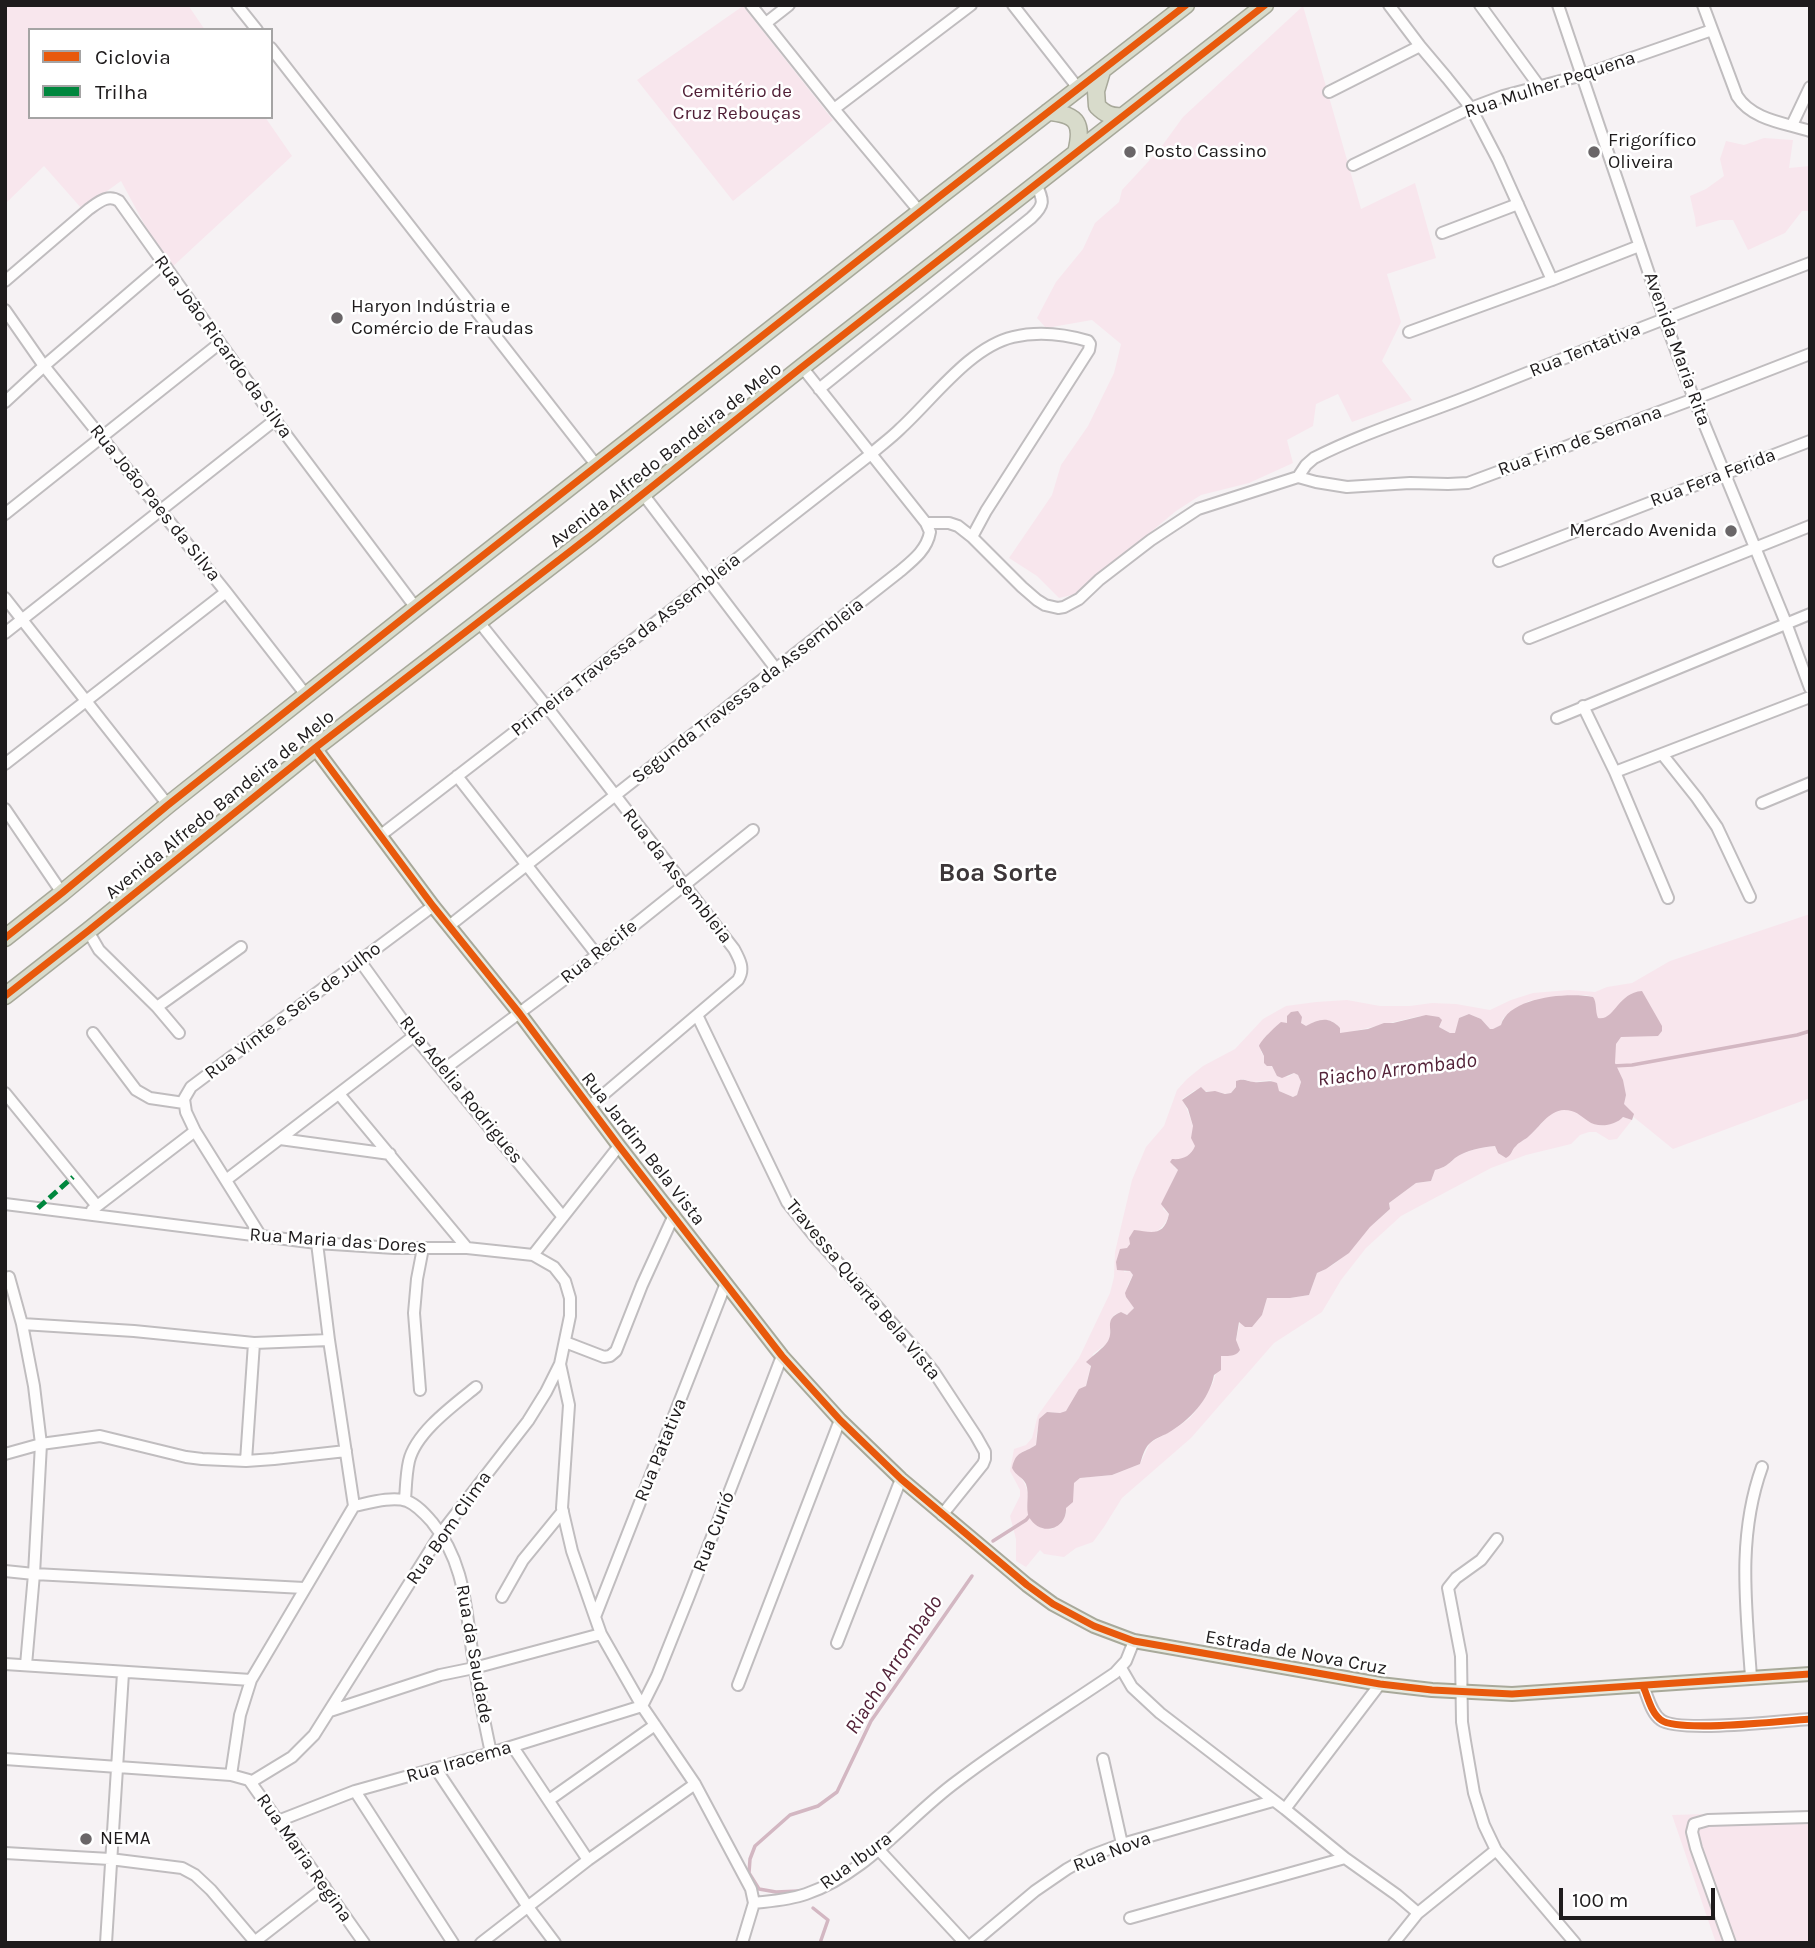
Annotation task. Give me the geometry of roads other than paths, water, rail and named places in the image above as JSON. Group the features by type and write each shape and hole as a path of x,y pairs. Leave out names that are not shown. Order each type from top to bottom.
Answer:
{"highway":[{"name":"Avenida Alfredo Bandeira de Melo","path":"5,938 416,608 1186,5"},
{"name":"Avenida Alfredo Bandeira de Melo","path":"5,996 315,748 1265,5"},
{"path":"1102,71 1096,91 1097,106 1113,117 1123,116"},
{"path":"1048,112 1058,113 1077,122 1080,132 1076,153"}],"main road":[{"name":"Rua Jardim Bela Vista","path":"315,748 433,906 520,1014 782,1356 840,1420 901,1479 975,1542"},
{"name":"Estrada de Nova Cruz","path":"975,1542 1053,1604 1094,1626 1134,1641 1380,1684 1512,1694 1810,1674"}],"street":[{"path":"751,5 920,212"},
{"path":"765,23 789,5"},
{"path":"834,109 971,5"},
{"path":"1013,5 1079,88"},
{"path":"1389,5 1471,108 1499,160 1552,280"},
{"path":"1480,5 1539,86"},
{"path":"1703,5 1737,96 1745,108 1757,115 1810,131"},
{"path":"243,7 256,28"},
{"name":"Avenida Maria Rita","path":"1562,7 1612,170 1664,318 1694,400 1810,688"},
{"name":"Rua Mulher Pequena","path":"1353,165 1471,108 1503,96 1583,75 1712,30"},
{"path":"1329,92 1420,47"},
{"path":"273,51 597,466"},
{"path":"1792,125 1810,88"},
{"path":"819,389 1031,218 1042,203 1035,184"},
{"name":"Rua João Ricardo da Silva","path":"5,281 102,200 115,198 122,203 275,421 416,608"},
{"path":"1442,233 1518,204"},
{"path":"1409,332 1639,246"},
{"name":"Rua Tentativa","path":"1298,477 1314,458 1374,430 1440,408 1810,263"},
{"path":"5,402 163,264"},
{"name":"Rua João Paes da Silva","path":"5,310 44,366 306,695"},
{"name":"Primeira Travessa da Assembleia","path":"381,835 901,429 956,372 987,349 1010,337 1035,333 1067,335 1088,341 1089,350 986,510 972,537"},
{"path":"5,514 220,344"},
{"name":"Rua Fim de Semana","path":"1298,477 1347,486 1468,483 1694,400 1810,354"},
{"path":"802,367 926,523 958,526 1022,587 1050,607 1064,607 1079,599 1150,540 1198,509 1298,477"},
{"path":"5,633 275,421"},
{"name":"Rua Fera Ferida","path":"1499,561 1810,441"},
{"path":"643,494 776,669"},
{"name":"Segunda Travessa da Assembleia","path":"449,926 918,555 929,538 930,528 926,523"},
{"path":"1529,638 1810,526"},
{"path":"5,764 226,592"},
{"path":"5,597 168,806"},
{"path":"1557,718 1810,614"},
{"name":"Rua da Assembleia","path":"479,622 734,949 742,967 738,980 590,1106"},
{"path":"1615,772 1810,696"},
{"path":"1583,706 1615,772 1668,898"},
{"path":"1662,754 1717,827 1750,897"},
{"path":"457,776 597,955"},
{"path":"1762,803 1810,783"},
{"path":"5,810 62,894"},
{"name":"Rua Recife","path":"443,1070 597,955 753,830"},
{"name":"Rua Vinte e Seis de Julho","path":"184,1103 191,1087 433,906"},
{"path":"88,931 99,950 157,1007 179,1033"},
{"path":"157,1007 241,947"},
{"name":"Rua Adelia Rodrigues","path":"360,961 414,1036 563,1217"},
{"name":"Travessa Quarta Bela Vista","path":"697,1015 787,1202 917,1351 954,1401 982,1447 986,1456 983,1464 942,1515"},
{"path":"93,1033 136,1090 150,1098 184,1103 195,1131 260,1236"},
{"path":"226,1180 414,1036"},
{"path":"5,1093 97,1206"},
{"path":"340,1094 467,1248"},
{"path":"87,1214 195,1131"},
{"path":"280,1139 390,1154"},
{"path":"533,1255 619,1146"},
{"name":"Rua Maria das Dores","path":"5,1203 317,1243 394,1248 467,1248 533,1255"},
{"path":"565,1342 604,1357 616,1351 674,1215"},
{"path":"231,1775 240,1715 251,1680 354,1506 317,1243"},
{"path":"420,1390 414,1313 423,1248"},
{"name":"Rua Bom Clima","path":"251,1782 286,1761 314,1735 441,1533 528,1421 546,1392 560,1364 570,1317 569,1292 565,1281 554,1267 533,1255"},
{"path":"9,1276 34,1386 41,1444 26,1665"},
{"name":"Rua Patativa","path":"595,1617 726,1283"},
{"path":"22,1324 134,1331 254,1343 329,1340"},
{"path":"246,1461 254,1343"},
{"name":"Rua Curió","path":"642,1706 657,1676 782,1356"},
{"path":"560,1364 569,1405 568,1449 562,1497 572,1551 601,1634 642,1706 695,1784 751,1889 754,1903 743,1943"},
{"path":"354,1506 405,1500 409,1460 415,1447 436,1421 476,1387"},
{"path":"738,1685 840,1420"},
{"path":"5,1454 41,1444 100,1436 186,1457 246,1461 346,1451"},
{"path":"1751,1677 1745,1603 1745,1545 1751,1498 1762,1467"},
{"path":"837,1643 901,1479"},
{"name":"Rua da Saudade","path":"405,1500 422,1511 441,1533 460,1571 474,1668 491,1753"},
{"path":"502,1597 523,1560 563,1511"},
{"path":"1497,1539 1481,1560 1456,1577 1448,1588 1461,1656 1462,1722 1474,1793 1496,1850 1575,1943"},
{"path":"5,1571 304,1588"},
{"path":"330,1711 405,1686 601,1634"},
{"name":"Rua Ibura","path":"754,1903 787,1899 812,1892 836,1880 878,1849 952,1784 1121,1668 1134,1641"},
{"path":"5,1664 251,1680"},
{"path":"1121,1668 1132,1687 1144,1699 1418,1913"},
{"path":"106,1943 123,1673"},
{"path":"1285,1810 1380,1684"},
{"path":"1643,1686 1658,1718 1672,1725 1810,1719"},
{"name":"Rua Iracema","path":"278,1821 355,1791 513,1747 642,1706"},
{"path":"549,1800 655,1725"},
{"path":"513,1747 588,1860"},
{"name":"Rua Maria Regina","path":"5,1759 231,1775 251,1782 364,1943"},
{"path":"1103,1759 1122,1844"},
{"path":"436,1769 555,1943"},
{"path":"481,1943 588,1860 695,1784"},
{"path":"355,1791 453,1943"},
{"name":"Rua Nova","path":"973,1943 1020,1903 1090,1856 1122,1844 1273,1801"},
{"path":"1730,1943 1696,1848 1692,1832 1694,1824 1708,1820 1810,1817"},
{"path":"878,1849 965,1943"},
{"path":"1394,1943 1418,1913 1496,1850"},
{"path":"5,1853 110,1859 170,1865 188,1871 211,1890 255,1942 325,1887"},
{"path":"1130,1918 1345,1858"}],"water":[{"path":"1642,991 1662,1026 1662,1031 1658,1036 1621,1037 1616,1044 1615,1063 1623,1080 1626,1095 1624,1104 1634,1114 1632,1120 1623,1117 1611,1124 1597,1125 1574,1112 1558,1111 1517,1145 1506,1158 1498,1153 1495,1146 1485,1147 1464,1153 1435,1170 1431,1181 1416,1183 1389,1203 1390,1209 1370,1227 1349,1253 1317,1273 1309,1295 1267,1298 1262,1315 1252,1327 1245,1327 1239,1322 1236,1340 1240,1350 1234,1355 1221,1356 1221,1370 1214,1375 1203,1401 1191,1416 1176,1428 1149,1444 1140,1464 1112,1475 1080,1478 1074,1483 1073,1502 1066,1508 1065,1516 1058,1526 1046,1529 1034,1523 1028,1514 1026,1484 1012,1468 1014,1462 1018,1455 1036,1445 1039,1419 1047,1412 1066,1411 1079,1389 1086,1386 1091,1366 1086,1362 1108,1341 1112,1318 1121,1312 1127,1315 1134,1308 1125,1293 1133,1275 1130,1271 1117,1270 1116,1262 1120,1249 1127,1248 1130,1244 1129,1238 1134,1230 1160,1230 1167,1221 1169,1214 1161,1204 1178,1170 1170,1162 1172,1159 1186,1157 1195,1146 1191,1138 1193,1126 1182,1100 1201,1087 1206,1092 1231,1093 1236,1087 1236,1081 1241,1080 1274,1082 1277,1083 1279,1091 1293,1097 1297,1095 1301,1082 1298,1075 1294,1073 1282,1078 1277,1076 1272,1066 1264,1063 1259,1046 1281,1022 1287,1023 1287,1016 1291,1012 1298,1011 1302,1017 1301,1023 1306,1026 1320,1020 1328,1020 1340,1028 1340,1033 1426,1015 1439,1017 1442,1020 1439,1027 1455,1033 1459,1018 1469,1014 1481,1019 1493,1029 1501,1025 1515,1008 1555,996 1593,997 1598,1018 1604,1018 1627,996"}],"waterway":[{"name":"Riacho Arrombado","path":"1613,1066 1632,1065 1810,1031"},
{"name":"Riacho Arrombado","path":"993,1541 1031,1514"},
{"name":"Riacho Arrombado","path":"799,1891 776,1892 759,1889 749,1873 755,1846 790,1815 818,1806 837,1792 871,1721 972,1576"},
{"name":"Riacho Arrombado","path":"813,1908 828,1920 820,1943"}],"place":[{"name":"Posto Cassino","path":"1130,152"},
{"name":"Frigorífico Oliveira","path":"1594,152"},
{"name":"Haryon Indústria e Comércio de Fraudas","path":"337,318"},
{"name":"Mercado Avenida","path":"1731,531"},
{"name":"NEMA","path":"86,1839"}],"district":[{"name":"Boa Sorte","path":"998,874"}],"park label":[{"name":"Cemitério de Cruz Rebouças","path":"737,103"}]}
